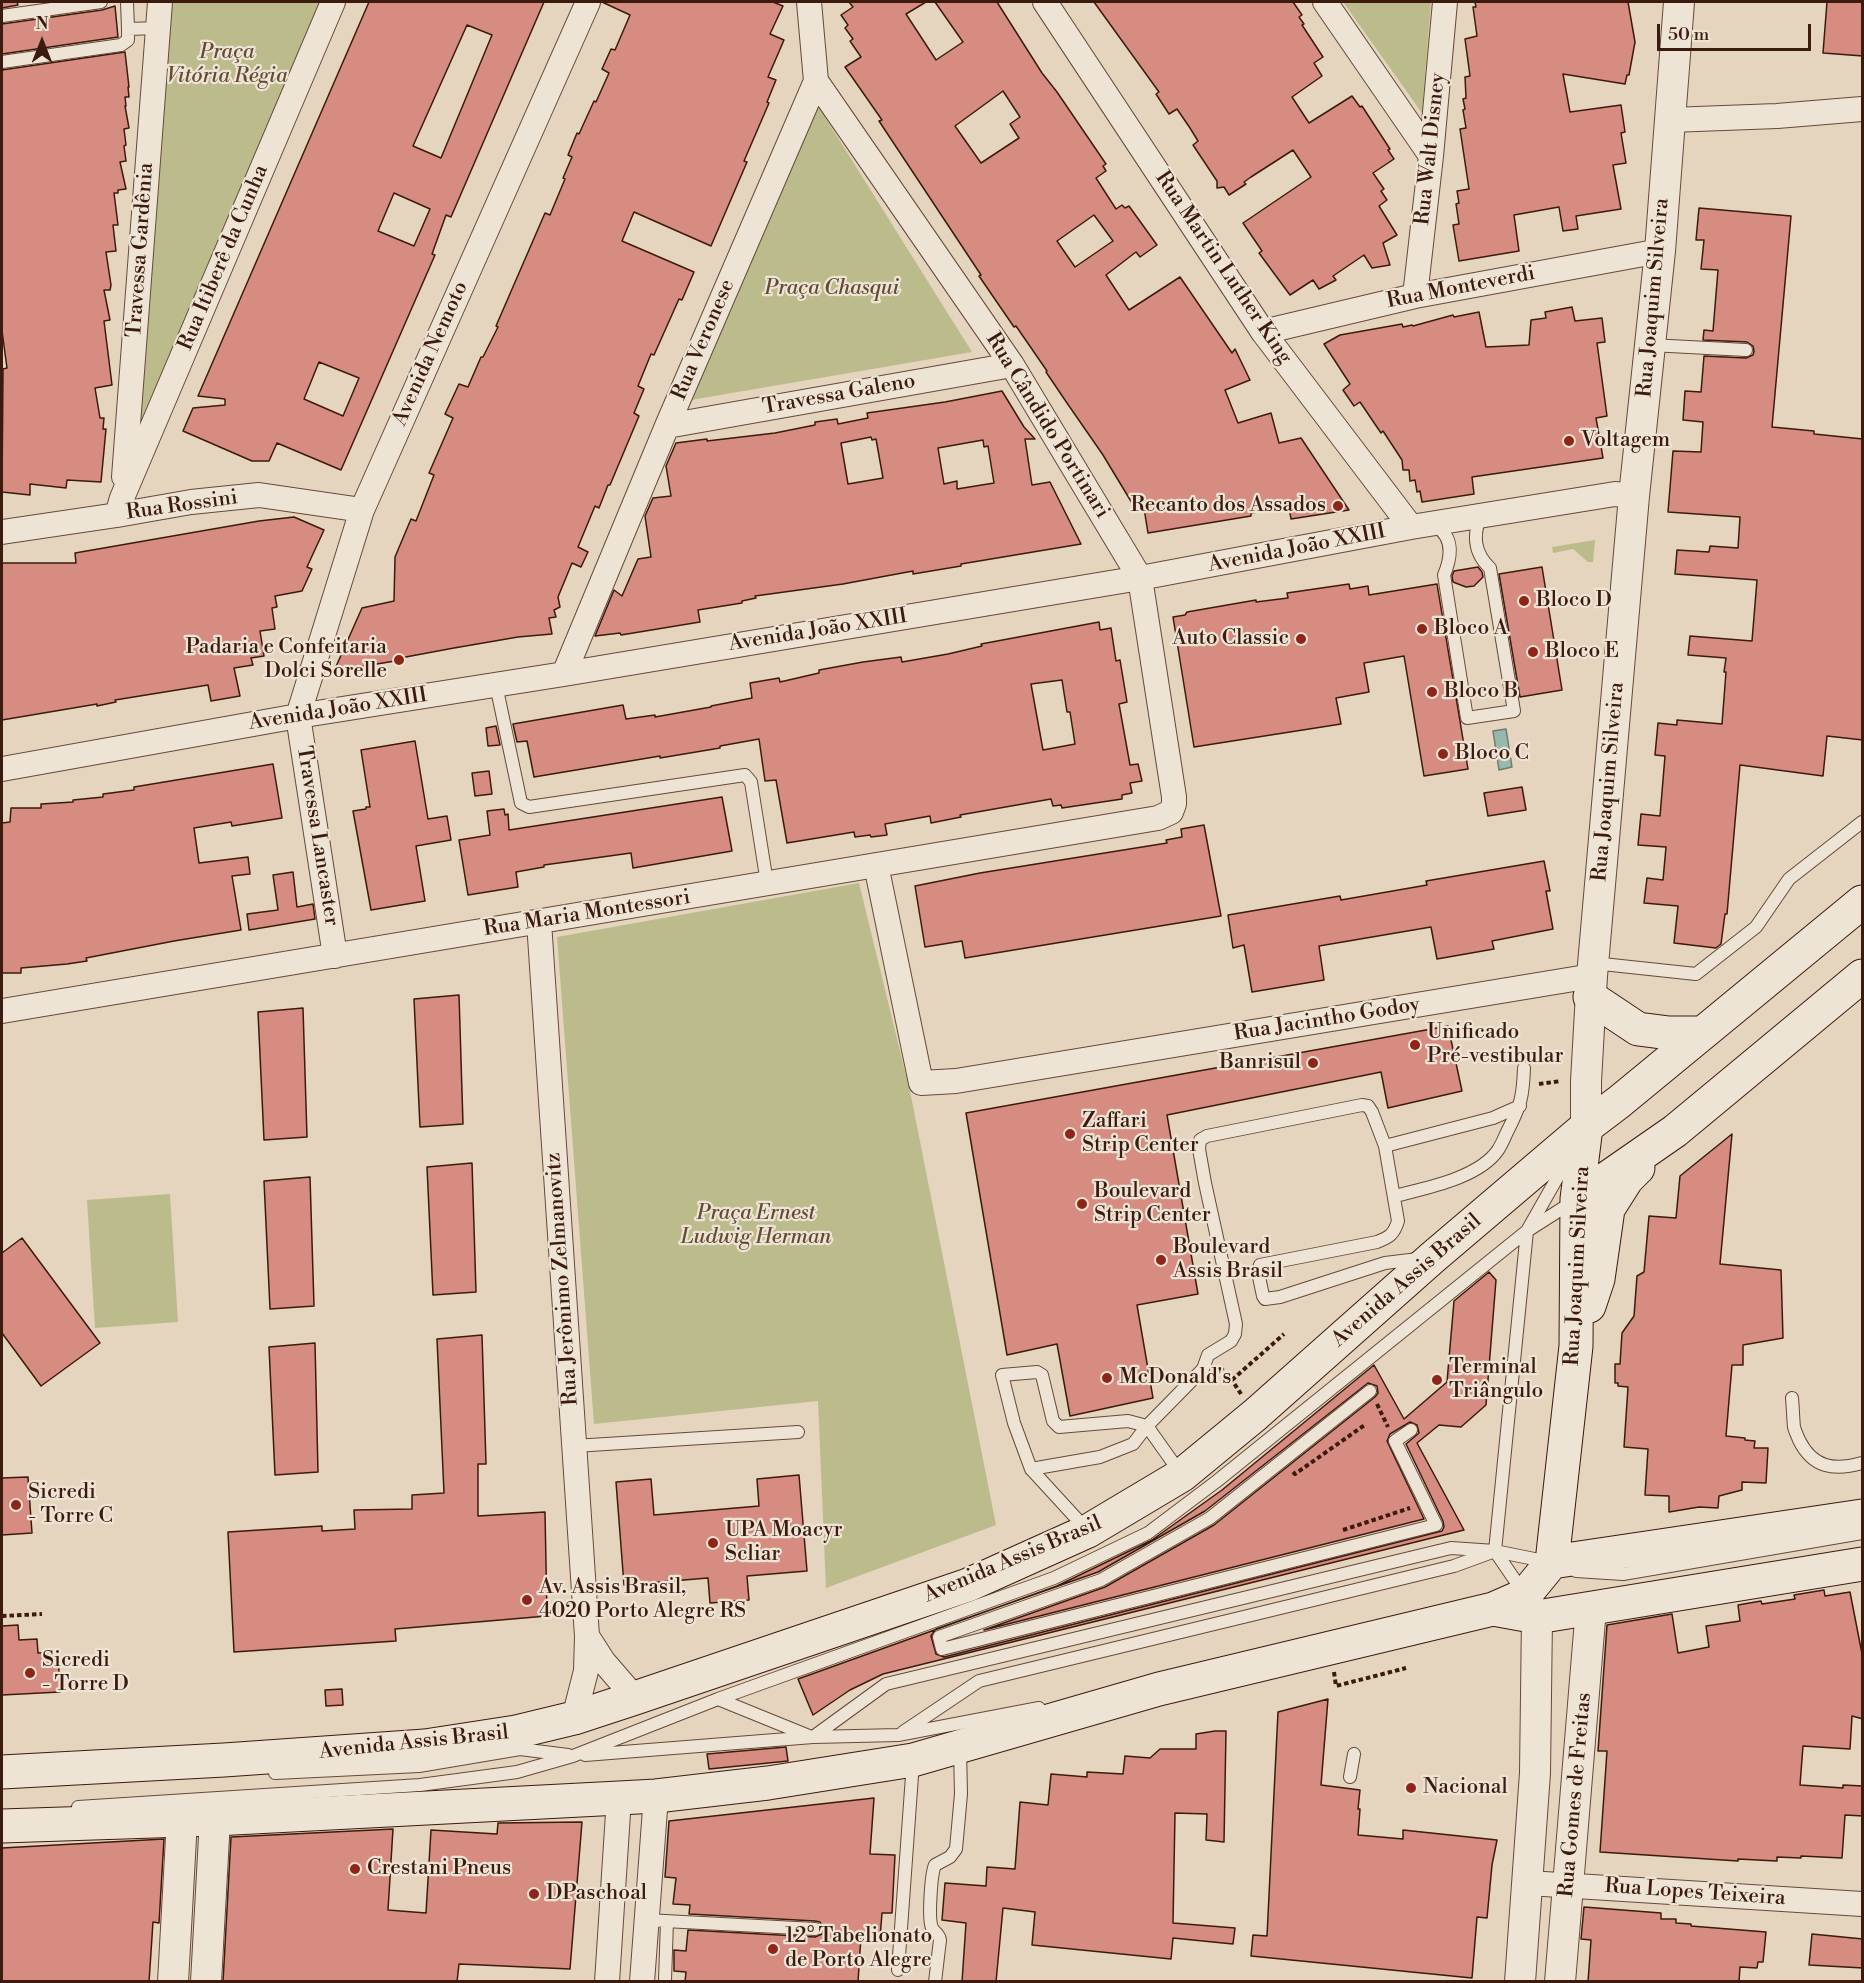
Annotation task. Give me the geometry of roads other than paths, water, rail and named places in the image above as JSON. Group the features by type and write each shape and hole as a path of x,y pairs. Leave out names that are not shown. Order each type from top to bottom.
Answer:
{"main road":[{"name":"Avenida Assis Brasil","path":"2,1772 425,1746 516,1732 574,1718 968,1585 1088,1531 1182,1475 1255,1415 1432,1258 1586,1127 1863,902"},
{"path":"1577,1199 1675,1131 1863,976"},
{"path":"1592,978 1638,1029 1669,1034 1701,1033"},
{"name":"Rua Joaquim Silveira","path":"1552,1562 1576,1346 1577,1199 1586,1127"},
{"path":"1576,1346 1598,1279 1608,1209 1627,1179 1675,1131"},
{"path":"1531,1606 1552,1562 1863,1515"},
{"path":"2,1826 216,1819 656,1796 768,1783 905,1748 960,1748 1159,1689 1493,1609 1531,1606 1591,1608 1863,1564"}],"street":[{"name":"Travessa Gardênia","path":"119,506 160,2"},
{"name":"Rua Itiberê da Cunha","path":"119,506 333,2"},
{"name":"Avenida Nemoto","path":"298,716 362,510 588,2"},
{"name":"Rua Veronese","path":"564,674 667,426 816,81 809,2"},
{"name":"Rua Martin Luther King","path":"1045,2 1263,332 1452,527"},
{"path":"1325,2 1431,156"},
{"name":"Rua Walt Disney","path":"1415,296 1445,2"},
{"name":"Rua Joaquim Silveira","path":"1586,1127 1592,978 1634,496 1660,250 1679,2"},
{"name":"Rua Cândido Portinari","path":"816,81 1012,365 1140,578 1174,797 1171,812"},
{"path":"1670,120 1863,109"},
{"name":"Rua Monteverdi","path":"1263,332 1415,296 1660,250"},
{"name":"Travessa Galeno","path":"667,426 1012,365"},
{"name":"Avenida João XXIII","path":"2,769 298,716 1452,527 1615,494 1634,496"},
{"name":"Rua Rossini","path":"2,532 119,506 259,495 362,510"},
{"name":"Travessa Lancaster","path":"298,716 335,956"},
{"name":"Rua Maria Montessori","path":"2,1011 1158,818 1171,812"},
{"name":"Rua Jacintho Godoy","path":"876,865 921,1083 956,1081 1592,978"},
{"name":"Rua Jerônimo Zelmanovitz","path":"539,922 587,1636 586,1671 574,1718"},
{"name":"Rua Gomes de Freitas","path":"1520,1982 1535,1773 1531,1606"},
{"name":"Rua Gomes de Freitas","path":"1560,1982 1591,1608"},
{"name":"Rua Jerônimo Zelmanovitz","path":"587,1636 603,1661 635,1698"},
{"path":"1535,1704 1574,1701 1583,1709"},
{"path":"654,1981 656,1796"},
{"path":"608,1982 619,1798"},
{"path":"206,1982 216,1819"},
{"path":"173,1982 182,1820"},
{"name":"Rua Lopes Teixeira","path":"1528,1883 1863,1904"},
{"path":"611,1937 653,1927"}],"lane":[{"path":"2,16 101,2"},
{"path":"2,62 120,45 128,40 127,2"},
{"path":"128,28 158,28"},
{"path":"1650,345 1746,350"},
{"path":"1452,527 1490,568 1514,711 1467,718 1444,575 1449,565 1452,527"},
{"path":"496,685 520,803 529,807 745,775 751,783 767,884"},
{"path":"1592,978 1696,975 1756,927 1789,879 1863,822"},
{"path":"1395,1196 1476,1170 1486,1163 1498,1151 1520,1106 1524,1068"},
{"path":"1031,1469 1100,1457 1133,1444 1147,1426 1203,1369 1208,1355 1231,1341 1235,1334 1236,1324 1199,1149 1200,1140 1203,1137 1365,1105 1371,1108 1384,1146 1389,1178 1395,1196 1398,1221 1395,1232 1390,1237 1377,1242 1260,1265 1258,1272 1263,1297 1280,1297 1385,1263 1432,1258"},
{"path":"1384,1146 1493,1118 1520,1106"},
{"path":"1531,1606 1496,1551 1527,1231 1586,1127"},
{"path":"61,1809 420,1785 517,1772 573,1756 718,1700 1054,1578 1148,1533 1527,1231 1577,1199"},
{"path":"1088,1531 1031,1469 1014,1423 1002,1376 1033,1372 1040,1374 1044,1378 1053,1421 1059,1427 1128,1421 1147,1426 1182,1475"},
{"path":"1370,1391 1210,1518 1101,1580 939,1637 942,1649 1436,1525 1395,1441 1411,1430"},
{"path":"1792,1398 1794,1429 1803,1448 1816,1462 1831,1467 1846,1468 1863,1463"},
{"path":"574,1446 798,1432"},
{"path":"813,1737 886,1684 1451,1548 1496,1551 1552,1562 1580,1572 1623,1574 1863,1533"},
{"path":"898,1970 905,1748 979,1681 1454,1566 1496,1551"},
{"path":"259,1773 419,1766 520,1749 573,1756 813,1737 905,1748 1052,1706 1159,1689"},
{"path":"718,1700 813,1737"},
{"path":"935,1982 940,1940 932,1928 933,1867 950,1857 956,1849 961,1794 960,1748"},
{"path":"1350,1777 1354,1754"},
{"path":"2,1783 72,1781"},
{"path":"653,1927 815,1929"}],"water":[{"path":"1506,729 1512,767 1499,770 1493,731"}],"place":[{"name":"Voltagem","path":"1569,441"},
{"name":"Recanto dos Assados","path":"1338,506"},
{"name":"Bloco D","path":"1524,601"},
{"name":"Bloco A","path":"1422,629"},
{"name":"Auto Classic","path":"1301,639"},
{"name":"Bloco E","path":"1533,652"},
{"name":"Padaria e Confeitaria Dolci Sorelle","path":"399,660"},
{"name":"Bloco B","path":"1432,692"},
{"name":"Bloco C","path":"1443,754"},
{"name":"Unificado Pré-vestibular","path":"1415,1045"},
{"name":"Banrisul","path":"1313,1063"},
{"name":"Zaffari Strip Center","path":"1070,1134"},
{"name":"Boulevard Strip Center","path":"1082,1204"},
{"name":"Boulevard Assis Brasil","path":"1161,1260"},
{"name":"McDonald's","path":"1107,1378"},
{"name":"Terminal Triângulo","path":"1437,1380"},
{"name":"Sicredi - Torre C","path":"16,1505"},
{"name":"UPA Moacyr Scliar","path":"713,1543"},
{"name":"Av. Assis Brasil, 4020 Porto Alegre RS","path":"527,1600"},
{"name":"Sicredi - Torre D","path":"30,1673"},
{"name":"Nacional","path":"1411,1788"},
{"name":"Crestani Pneus","path":"355,1869"},
{"name":"DPaschoal","path":"534,1894"},
{"name":"12° Tabelionato de Porto Alegre","path":"773,1949"}],"park label":[{"name":"Praça Vitória Régia","path":"227,65"},
{"name":"Praça Chasqui","path":"832,289"},
{"name":"Praça Ernest Ludwig Herman","path":"756,1226"}]}
